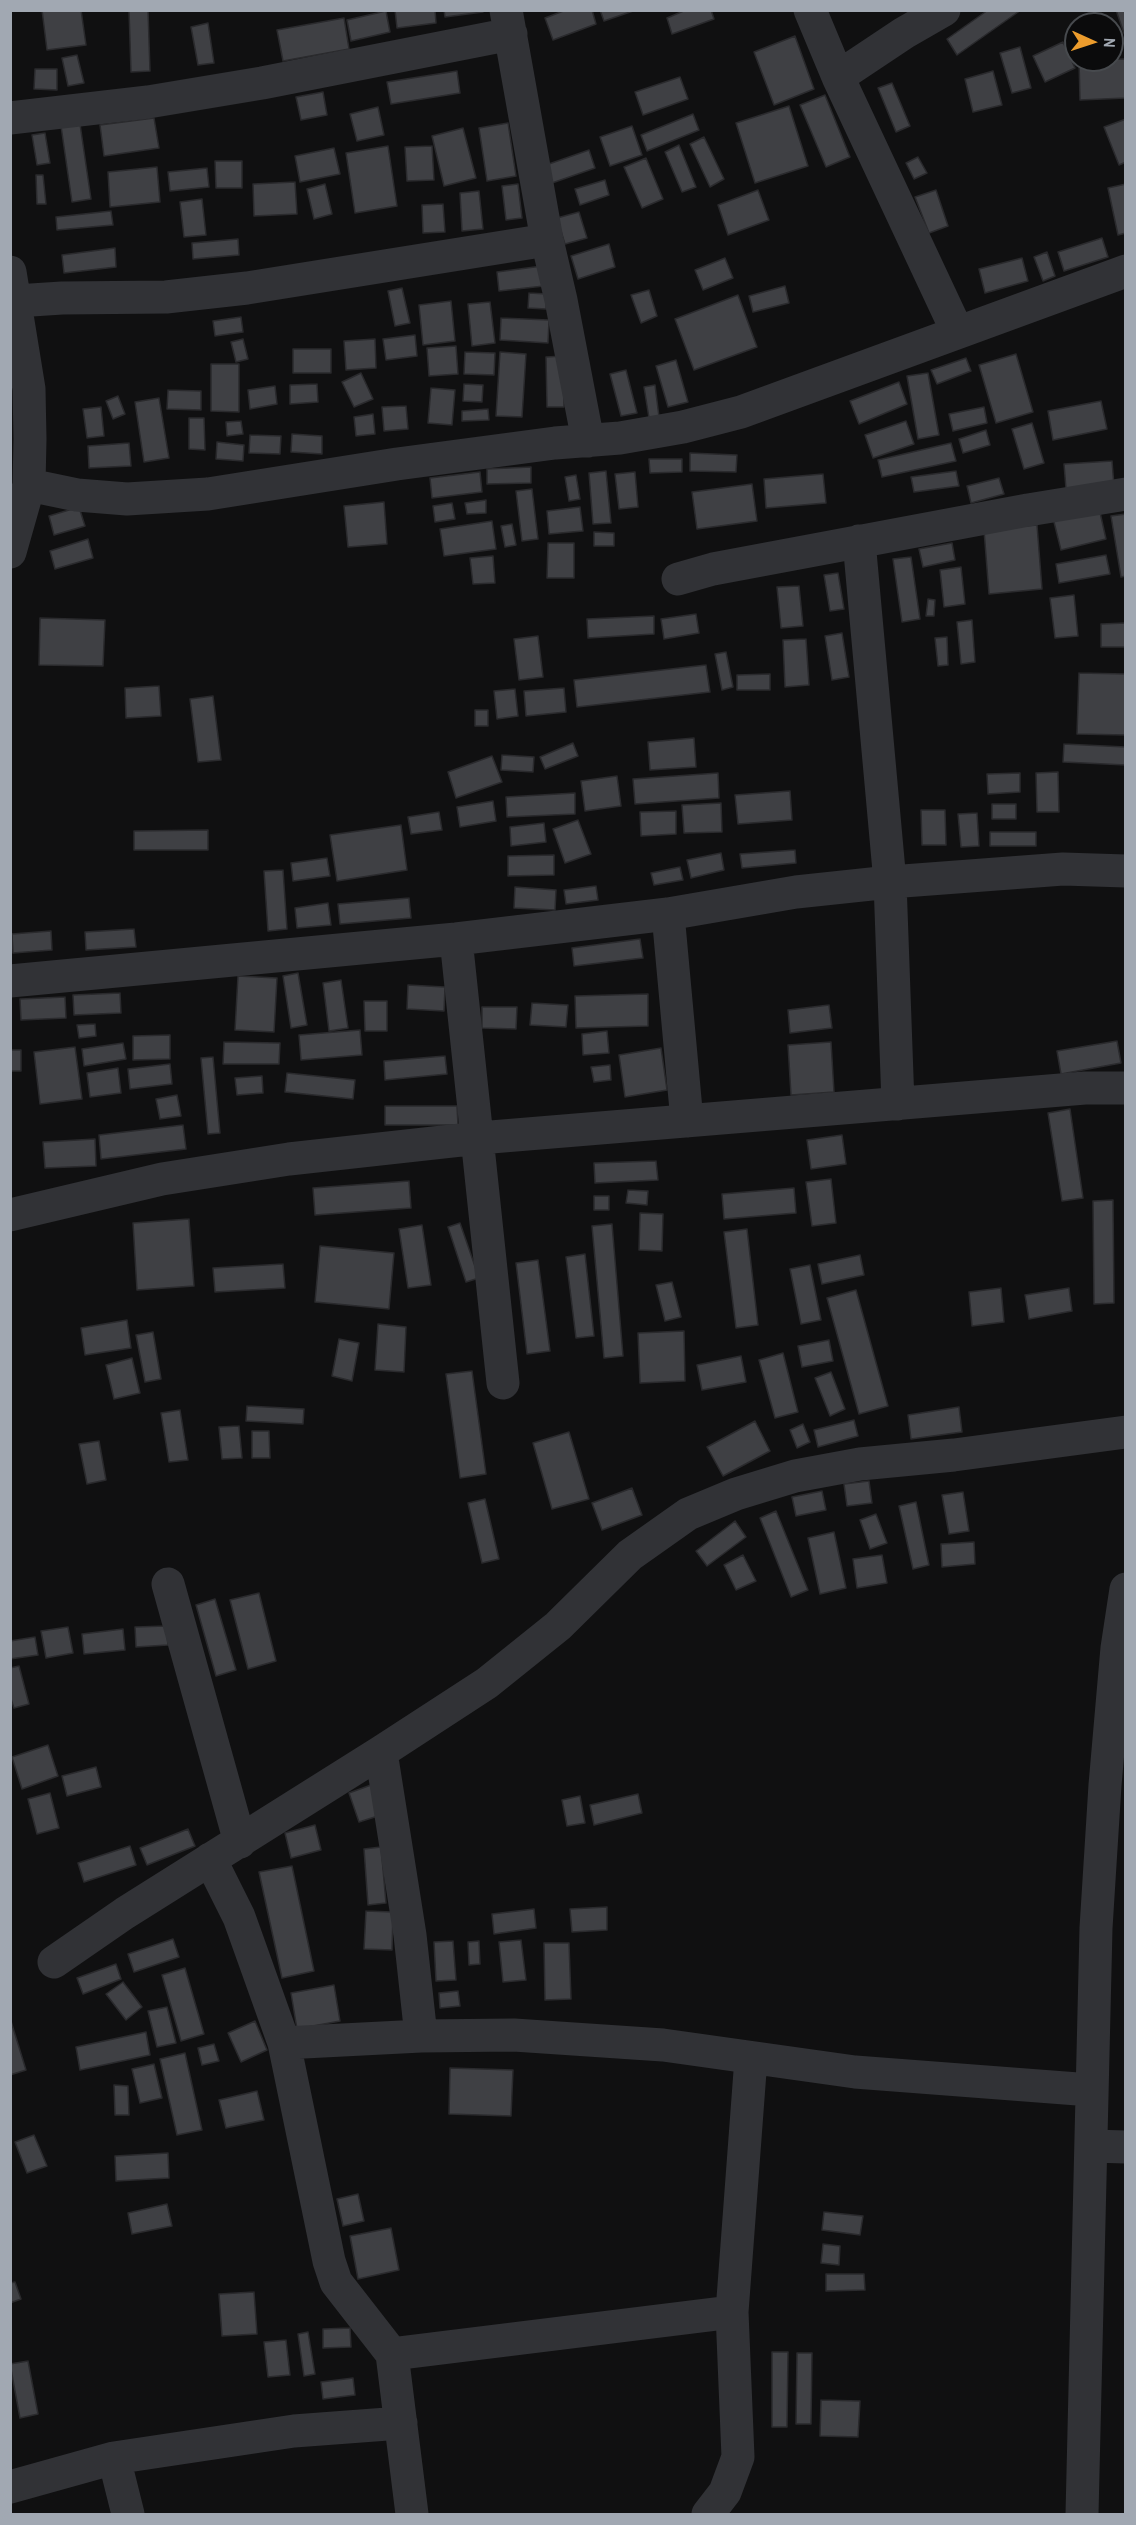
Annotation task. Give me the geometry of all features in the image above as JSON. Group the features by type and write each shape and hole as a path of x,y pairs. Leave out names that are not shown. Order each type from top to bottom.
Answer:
{"street":[{"path":"810,10 838,77 957,332"},
{"path":"838,77 904,33 944,10"},
{"path":"10,118 147,102 250,85 508,22 547,240 588,441"},
{"path":"10,552 29,485 29,389 13,287 62,298 166,297 471,254 547,240"},
{"path":"29,485 77,495 127,500 208,494 397,464 620,438 683,427 741,412 1125,271"},
{"path":"678,579 713,569 859,541 1125,494"},
{"path":"859,541 890,882 898,1104"},
{"path":"10,981 456,939 668,914 796,892 890,882 1063,869 1125,871"},
{"path":"668,914 687,1121"},
{"path":"456,939 504,1383"},
{"path":"10,1215 162,1179 289,1159 479,1138 1085,1088 1125,1088"},
{"path":"54,1962 210,1859 487,1683 558,1626 630,1556 688,1514 736,1494 806,1474 860,1464 954,1455 1125,1432"},
{"path":"168,1584 240,1842"},
{"path":"1082,2514 1096,1928 1105,1785 1117,1648 1125,1589"},
{"path":"381,1752 410,1935 421,2036"},
{"path":"210,1859 239,1917 284,2043 327,2250 336,2282 392,2354 412,2514"},
{"path":"284,2043 421,2036 514,2036 583,2040 663,2045 855,2072 1091,2090"},
{"path":"708,2514 725,2492 738,2457 732,2312 752,2058"},
{"path":"1091,2146 1125,2147"},
{"path":"392,2354 732,2312"},
{"path":"10,2487 54,2477 114,2458 294,2431 401,2423"},
{"path":"114,2458 128,2514"}],"building":[{"path":"42,10 81,10 86,45 47,50"},
{"path":"129,10 148,10 150,71 131,72"},
{"path":"395,10 435,10 436,23 397,28"},
{"path":"444,10 483,10 483,12 445,17"},
{"path":"566,10 592,10 596,24 553,40 545,18"},
{"path":"600,10 636,10 604,21"},
{"path":"686,10 711,10 714,19 672,34 667,18"},
{"path":"988,10 1021,10 957,55 947,39"},
{"path":"1116,10 1126,10 1126,39 1124,12"},
{"path":"386,11 390,32 351,41 347,20"},
{"path":"344,18 349,49 283,61 277,30"},
{"path":"208,23 214,63 198,65 191,27"},
{"path":"795,36 814,89 774,105 754,52"},
{"path":"1063,42 1064,72 1066,72 1045,82 1033,56"},
{"path":"1020,47 1031,88 1012,93 1000,53"},
{"path":"77,55 84,83 68,86 62,58"},
{"path":"1124,59 1126,59 1126,98 1080,100 1079,72 1124,72"},
{"path":"35,69 57,69 57,90 34,89"},
{"path":"457,71 460,93 391,104 387,82"},
{"path":"993,71 1002,105 973,112 965,79"},
{"path":"680,77 688,99 643,115 635,92"},
{"path":"892,83 910,126 896,132 878,88"},
{"path":"323,92 327,115 301,120 296,97"},
{"path":"825,95 850,157 826,167 800,105"},
{"path":"789,106 808,166 755,183 736,123"},
{"path":"378,107 384,135 357,141 350,114"},
{"path":"693,114 699,130 647,151 641,135"},
{"path":"154,118 159,148 104,156 100,125"},
{"path":"1126,119 1126,162 1119,165 1104,127"},
{"path":"508,123 516,176 487,181 479,128"},
{"path":"80,124 91,199 72,202 61,126"},
{"path":"632,126 642,155 610,166 600,137"},
{"path":"463,128 476,178 444,186 432,136"},
{"path":"45,133 50,163 37,165 32,135"},
{"path":"704,137 724,179 710,187 690,144"},
{"path":"679,145 696,187 682,192 665,152"},
{"path":"388,146 397,206 355,213 346,153"},
{"path":"432,146 434,180 407,181 405,147"},
{"path":"334,148 340,174 300,182 295,156"},
{"path":"589,150 595,168 552,183 546,165"},
{"path":"918,157 927,173 914,179 906,163"},
{"path":"646,158 663,199 642,208 624,167"},
{"path":"215,161 242,161 242,188 216,188"},
{"path":"157,167 160,202 110,207 108,172"},
{"path":"207,168 209,187 170,191 168,172"},
{"path":"36,175 43,175 46,204 37,204"},
{"path":"605,180 609,195 580,205 575,189"},
{"path":"295,182 297,214 254,216 253,184"},
{"path":"325,184 332,214 314,219 307,189"},
{"path":"518,184 522,218 506,220 502,186"},
{"path":"1126,184 1126,233 1118,235 1108,188"},
{"path":"758,190 769,220 728,235 718,205"},
{"path":"936,190 948,226 929,233 915,197"},
{"path":"479,191 483,229 462,231 460,193"},
{"path":"202,199 206,235 184,237 180,202"},
{"path":"443,204 445,232 423,233 422,205"},
{"path":"111,211 113,225 57,230 56,217"},
{"path":"579,212 587,238 565,244 557,218"},
{"path":"1102,238 1108,257 1064,271 1058,252"},
{"path":"238,239 239,255 193,259 192,243"},
{"path":"609,244 615,267 578,279 571,256"},
{"path":"115,248 116,267 64,273 62,255"},
{"path":"1047,252 1055,276 1043,281 1034,257"},
{"path":"725,258 733,278 703,290 695,270"},
{"path":"1022,258 1028,281 985,293 979,269"},
{"path":"542,266 544,286 499,291 497,272"},
{"path":"785,286 789,303 753,312 749,296"},
{"path":"402,288 410,323 395,326 388,291"},
{"path":"649,290 657,316 641,323 631,295"},
{"path":"529,293 547,294 546,309 528,308"},
{"path":"738,295 757,347 694,370 675,319"},
{"path":"451,301 455,341 423,345 419,305"},
{"path":"490,302 495,343 472,346 468,304"},
{"path":"241,317 243,332 215,336 213,321"},
{"path":"501,318 549,320 548,343 500,340"},
{"path":"415,335 417,356 386,360 383,339"},
{"path":"243,339 248,359 236,362 231,342"},
{"path":"375,339 376,368 346,370 344,341"},
{"path":"456,346 458,374 429,376 427,348"},
{"path":"293,349 331,349 331,373 293,373"},
{"path":"465,352 495,353 494,375 464,374"},
{"path":"500,352 526,354 522,417 496,416"},
{"path":"1016,354 1033,412 996,423 979,365"},
{"path":"563,356 564,407 547,407 546,357"},
{"path":"966,358 971,371 937,384 931,370"},
{"path":"676,360 688,402 668,407 656,366"},
{"path":"211,364 239,364 239,412 211,411"},
{"path":"626,370 637,413 621,416 610,374"},
{"path":"361,373 373,399 354,407 342,382"},
{"path":"928,373 939,435 918,439 907,376"},
{"path":"899,382 907,404 859,424 850,401"},
{"path":"317,384 318,402 290,404 290,385"},
{"path":"464,384 483,385 482,402 463,401"},
{"path":"655,385 659,417 649,418 644,387"},
{"path":"275,386 277,404 250,409 248,390"},
{"path":"431,388 455,390 452,425 428,423"},
{"path":"168,390 201,391 201,410 167,409"},
{"path":"118,396 125,414 113,419 106,401"},
{"path":"159,398 169,458 144,462 135,402"},
{"path":"1101,401 1107,429 1053,440 1048,411"},
{"path":"406,406 408,429 384,431 382,407"},
{"path":"101,407 104,436 87,438 83,409"},
{"path":"984,407 987,423 953,431 949,414"},
{"path":"488,409 489,420 462,421 462,411"},
{"path":"373,414 375,434 356,436 354,417"},
{"path":"189,418 204,418 205,450 189,449"},
{"path":"241,421 243,434 227,436 226,422"},
{"path":"906,421 914,444 873,458 865,435"},
{"path":"1032,423 1044,463 1024,469 1012,429"},
{"path":"986,430 990,445 963,453 959,439"},
{"path":"292,434 322,436 322,454 291,452"},
{"path":"250,435 281,436 280,454 249,453"},
{"path":"217,442 244,445 243,461 216,459"},
{"path":"129,443 131,466 89,468 88,446"},
{"path":"951,443 956,461 882,477 878,460"},
{"path":"690,453 737,455 736,472 690,471"},
{"path":"649,459 682,459 682,472 650,473"},
{"path":"1112,461 1114,486 1066,489 1064,464"},
{"path":"531,467 531,483 487,484 487,469"},
{"path":"606,471 611,523 593,524 589,473"},
{"path":"956,471 959,486 914,492 911,477"},
{"path":"480,472 482,492 432,498 430,478"},
{"path":"635,472 638,507 619,509 615,474"},
{"path":"823,474 826,503 766,508 764,479"},
{"path":"576,475 580,499 569,501 565,477"},
{"path":"999,478 1004,494 971,503 967,486"},
{"path":"752,484 757,521 697,529 692,492"},
{"path":"532,489 538,539 522,541 516,491"},
{"path":"486,500 486,513 467,514 465,503"},
{"path":"384,502 387,544 348,547 344,506"},
{"path":"452,503 455,519 435,522 433,506"},
{"path":"79,507 85,526 54,535 49,516"},
{"path":"580,507 583,531 549,534 547,511"},
{"path":"1099,508 1106,539 1061,550 1053,518"},
{"path":"1126,514 1126,576 1121,577 1111,516"},
{"path":"492,521 496,549 444,556 440,529"},
{"path":"512,524 516,545 505,547 501,526"},
{"path":"1037,525 1042,589 989,594 984,530"},
{"path":"594,532 614,533 614,546 594,546"},
{"path":"88,539 93,558 55,569 50,551"},
{"path":"548,543 574,543 574,578 547,578"},
{"path":"952,543 955,560 923,567 919,549"},
{"path":"1106,555 1110,574 1059,583 1056,564"},
{"path":"493,556 495,583 473,584 470,558"},
{"path":"911,557 920,619 902,622 893,559"},
{"path":"961,567 965,604 944,607 940,570"},
{"path":"838,573 844,609 830,611 824,575"},
{"path":"799,586 803,626 781,628 777,587"},
{"path":"1074,595 1078,636 1055,638 1050,598"},
{"path":"928,599 935,600 934,616 926,616"},
{"path":"696,614 699,633 664,639 661,619"},
{"path":"654,616 654,634 588,638 587,619"},
{"path":"40,618 105,620 103,666 39,665"},
{"path":"972,620 975,662 961,664 957,622"},
{"path":"1126,623 1126,647 1101,647 1101,624"},
{"path":"842,633 849,677 832,680 825,636"},
{"path":"538,636 543,677 519,680 514,639"},
{"path":"947,637 948,665 938,666 935,638"},
{"path":"806,639 809,685 785,687 783,640"},
{"path":"726,652 733,687 722,690 715,654"},
{"path":"706,665 710,692 577,707 574,680"},
{"path":"1079,673 1126,674 1126,735 1077,734"},
{"path":"770,674 770,690 737,690 737,675"},
{"path":"159,686 161,716 126,718 125,688"},
{"path":"564,688 566,712 526,716 524,691"},
{"path":"515,689 518,716 497,719 494,691"},
{"path":"213,696 221,760 198,762 190,699"},
{"path":"475,710 488,710 488,726 475,726"},
{"path":"694,738 696,767 650,770 648,742"},
{"path":"573,743 578,756 545,769 540,757"},
{"path":"1064,744 1126,747 1126,765 1063,762"},
{"path":"502,755 534,757 533,772 501,770"},
{"path":"492,756 502,782 456,798 448,772"},
{"path":"1058,772 1059,812 1037,812 1036,773"},
{"path":"718,773 719,798 635,804 633,779"},
{"path":"1020,773 1020,792 988,794 987,774"},
{"path":"617,776 621,806 585,811 581,781"},
{"path":"790,791 792,820 738,824 735,795"},
{"path":"575,793 575,814 507,817 506,797"},
{"path":"493,801 496,821 460,827 457,807"},
{"path":"721,803 722,832 684,833 682,805"},
{"path":"992,804 1016,804 1016,819 992,819"},
{"path":"921,810 945,810 946,845 922,845"},
{"path":"676,811 676,834 641,836 640,812"},
{"path":"439,812 442,830 411,834 408,817"},
{"path":"977,813 979,846 961,847 958,814"},
{"path":"578,820 591,854 565,863 553,829"},
{"path":"544,823 546,842 511,846 510,827"},
{"path":"401,825 407,870 337,881 330,835"},
{"path":"208,830 208,850 134,850 134,831"},
{"path":"990,832 1036,832 1036,846 990,846"},
{"path":"795,850 796,863 742,868 740,854"},
{"path":"721,853 724,870 691,878 687,860"},
{"path":"554,855 554,875 508,876 508,856"},
{"path":"327,858 330,876 293,881 291,863"},
{"path":"680,867 683,880 654,885 651,873"},
{"path":"283,870 287,929 268,931 264,871"},
{"path":"596,886 598,900 566,904 564,890"},
{"path":"515,887 556,890 555,910 514,908"},
{"path":"409,898 411,918 340,924 338,904"},
{"path":"328,903 331,925 297,928 295,908"},
{"path":"134,929 136,947 86,950 85,932"},
{"path":"51,931 52,950 13,953 12,934"},
{"path":"640,939 643,958 574,966 572,948"},
{"path":"298,973 307,1025 291,1028 283,976"},
{"path":"238,976 277,978 274,1032 235,1030"},
{"path":"341,980 348,1028 329,1031 323,983"},
{"path":"408,985 445,987 444,1011 407,1009"},
{"path":"120,993 121,1013 74,1015 73,995"},
{"path":"648,994 648,1026 576,1028 575,996"},
{"path":"65,997 66,1018 21,1020 20,999"},
{"path":"364,1001 387,1001 387,1031 365,1031"},
{"path":"532,1003 568,1005 566,1027 530,1025"},
{"path":"829,1005 832,1028 790,1033 788,1010"},
{"path":"482,1007 517,1007 516,1029 482,1028"},
{"path":"95,1024 96,1036 79,1038 77,1025"},
{"path":"360,1030 362,1055 301,1060 299,1035"},
{"path":"607,1031 609,1053 583,1055 582,1034"},
{"path":"170,1035 170,1059 133,1060 133,1036"},
{"path":"1117,1041 1121,1063 1061,1074 1057,1051"},
{"path":"224,1042 280,1043 279,1064 223,1064"},
{"path":"831,1042 834,1092 791,1095 788,1045"},
{"path":"123,1043 126,1059 84,1066 82,1049"},
{"path":"75,1047 82,1099 40,1104 34,1052"},
{"path":"661,1048 667,1090 625,1097 619,1055"},
{"path":"10,1050 21,1050 21,1071 10,1071"},
{"path":"445,1056 447,1074 385,1080 384,1061"},
{"path":"213,1057 220,1133 208,1134 201,1058"},
{"path":"170,1064 172,1084 130,1089 128,1069"},
{"path":"610,1065 611,1080 594,1082 591,1067"},
{"path":"118,1068 121,1093 90,1097 87,1073"},
{"path":"287,1073 355,1080 353,1099 285,1092"},
{"path":"262,1076 263,1093 237,1095 235,1078"},
{"path":"177,1095 181,1116 160,1119 156,1099"},
{"path":"385,1106 457,1106 458,1125 385,1125"},
{"path":"1070,1109 1083,1198 1062,1201 1048,1113"},
{"path":"183,1125 186,1149 101,1159 99,1135"},
{"path":"842,1135 846,1164 811,1169 807,1140"},
{"path":"95,1139 96,1166 45,1168 43,1142"},
{"path":"656,1161 658,1180 595,1183 594,1163"},
{"path":"831,1179 836,1223 812,1226 806,1182"},
{"path":"409,1181 411,1208 315,1215 313,1188"},
{"path":"794,1188 796,1213 724,1219 722,1194"},
{"path":"628,1190 648,1191 647,1205 626,1203"},
{"path":"594,1196 609,1196 609,1210 594,1210"},
{"path":"1113,1200 1114,1303 1094,1304 1093,1201"},
{"path":"640,1213 663,1214 662,1251 639,1250"},
{"path":"189,1219 194,1286 137,1290 133,1223"},
{"path":"460,1223 479,1278 466,1282 448,1227"},
{"path":"612,1224 623,1356 604,1358 592,1226"},
{"path":"422,1225 431,1285 408,1288 399,1229"},
{"path":"747,1229 758,1325 736,1328 724,1232"},
{"path":"320,1246 394,1253 389,1309 315,1302"},
{"path":"585,1254 594,1336 576,1338 566,1257"},
{"path":"860,1255 864,1275 822,1284 818,1264"},
{"path":"538,1260 550,1351 527,1354 516,1263"},
{"path":"283,1264 285,1288 215,1292 213,1268"},
{"path":"810,1265 821,1320 801,1324 790,1269"},
{"path":"672,1282 681,1317 665,1321 656,1285"},
{"path":"1001,1288 1004,1322 972,1326 969,1292"},
{"path":"1069,1288 1072,1311 1029,1319 1025,1295"},
{"path":"856,1290 888,1406 859,1414 827,1298"},
{"path":"127,1320 131,1348 85,1355 81,1328"},
{"path":"378,1324 406,1327 404,1372 375,1370"},
{"path":"684,1331 685,1381 640,1383 638,1333"},
{"path":"153,1332 161,1379 145,1382 136,1335"},
{"path":"339,1339 359,1343 352,1381 332,1376"},
{"path":"829,1340 833,1361 802,1367 798,1346"},
{"path":"783,1353 798,1412 775,1418 759,1360"},
{"path":"741,1356 746,1382 702,1390 697,1365"},
{"path":"132,1358 140,1393 114,1399 106,1365"},
{"path":"472,1371 486,1474 460,1478 446,1374"},
{"path":"831,1372 845,1409 830,1416 815,1378"},
{"path":"247,1406 304,1409 303,1424 246,1421"},
{"path":"959,1407 962,1432 911,1439 908,1415"},
{"path":"180,1410 188,1460 169,1462 161,1413"},
{"path":"854,1420 858,1436 818,1447 814,1430"},
{"path":"755,1421 770,1451 723,1476 707,1447"},
{"path":"803,1424 810,1442 797,1448 790,1430"},
{"path":"239,1426 242,1458 222,1459 219,1427"},
{"path":"252,1431 269,1431 270,1458 252,1458"},
{"path":"569,1432 589,1499 552,1509 533,1443"},
{"path":"99,1441 106,1480 87,1484 79,1444"},
{"path":"869,1481 872,1503 847,1506 844,1484"},
{"path":"632,1488 642,1515 602,1530 592,1503"},
{"path":"822,1491 826,1510 796,1516 792,1497"},
{"path":"963,1492 969,1531 949,1534 942,1495"},
{"path":"485,1499 499,1559 482,1563 468,1503"},
{"path":"916,1502 929,1565 913,1569 899,1506"},
{"path":"776,1511 808,1590 791,1597 760,1518"},
{"path":"876,1514 887,1543 870,1549 860,1520"},
{"path":"735,1521 746,1537 707,1566 696,1551"},
{"path":"834,1532 846,1588 820,1594 808,1538"},
{"path":"974,1542 975,1564 942,1567 941,1544"},
{"path":"743,1555 756,1581 736,1590 724,1565"},
{"path":"882,1555 887,1583 857,1588 853,1559"},
{"path":"259,1593 276,1661 248,1669 230,1600"},
{"path":"215,1599 236,1670 216,1676 196,1605"},
{"path":"166,1626 168,1645 136,1647 135,1627"},
{"path":"68,1627 73,1653 46,1658 41,1631"},
{"path":"123,1629 125,1650 84,1654 82,1634"},
{"path":"35,1637 38,1655 10,1659 10,1641"},
{"path":"19,1666 29,1704 14,1708 10,1696 10,1668"},
{"path":"48,1745 58,1776 22,1789 12,1757"},
{"path":"96,1767 101,1787 67,1796 62,1776"},
{"path":"371,1785 381,1815 359,1822 349,1793"},
{"path":"50,1793 59,1828 37,1834 28,1799"},
{"path":"638,1794 642,1813 594,1825 590,1805"},
{"path":"580,1796 585,1823 567,1826 562,1800"},
{"path":"315,1825 321,1850 291,1858 285,1833"},
{"path":"188,1829 195,1846 147,1865 140,1848"},
{"path":"130,1846 136,1865 84,1882 78,1863"},
{"path":"381,1847 386,1903 368,1905 364,1849"},
{"path":"292,1866 314,1971 282,1978 259,1872"},
{"path":"607,1907 607,1930 572,1932 570,1909"},
{"path":"534,1909 536,1928 494,1934 492,1914"},
{"path":"366,1911 393,1912 392,1950 364,1949"},
{"path":"173,1939 179,1957 134,1972 128,1954"},
{"path":"521,1940 526,1980 503,1982 499,1942"},
{"path":"453,1941 456,1980 436,1981 434,1942"},
{"path":"479,1941 480,1964 469,1965 468,1942"},
{"path":"544,1943 569,1943 571,1999 545,2000"},
{"path":"116,1964 121,1979 83,1994 77,1978"},
{"path":"185,1968 204,2034 181,2041 162,1975"},
{"path":"123,1982 142,2007 126,2020 106,1994"},
{"path":"334,1985 340,2021 297,2029 291,1993"},
{"path":"458,1991 460,2006 440,2008 439,1993"},
{"path":"167,2007 176,2043 157,2047 148,2011"},
{"path":"10,2018 26,2070 10,2075"},
{"path":"255,2021 267,2050 241,2062 228,2033"},
{"path":"146,2032 150,2055 80,2070 76,2047"},
{"path":"214,2044 219,2061 202,2065 198,2048"},
{"path":"185,2053 202,2130 177,2135 160,2059"},
{"path":"154,2064 162,2098 140,2103 132,2069"},
{"path":"450,2068 513,2070 511,2116 449,2114"},
{"path":"114,2085 128,2086 129,2115 115,2115"},
{"path":"257,2091 264,2120 226,2128 219,2100"},
{"path":"34,2135 47,2166 27,2173 15,2142"},
{"path":"168,2153 169,2178 116,2181 115,2156"},
{"path":"358,2194 364,2221 343,2226 337,2199"},
{"path":"167,2204 172,2226 132,2234 128,2213"},
{"path":"824,2212 863,2216 860,2235 822,2230"},
{"path":"391,2228 399,2270 358,2279 350,2236"},
{"path":"823,2244 840,2246 839,2265 821,2263"},
{"path":"826,2274 864,2274 865,2290 826,2291"},
{"path":"15,2282 21,2299 10,2303 10,2283"},
{"path":"254,2292 257,2334 222,2336 219,2294"},
{"path":"350,2328 351,2347 323,2348 323,2329"},
{"path":"308,2332 315,2374 304,2376 298,2334"},
{"path":"286,2340 290,2375 268,2377 264,2342"},
{"path":"772,2352 788,2352 787,2427 772,2427"},
{"path":"797,2353 812,2353 811,2424 796,2424"},
{"path":"28,2361 38,2414 20,2418 10,2364"},
{"path":"353,2378 355,2395 323,2399 321,2382"},
{"path":"821,2400 860,2401 858,2437 820,2436"}]}
